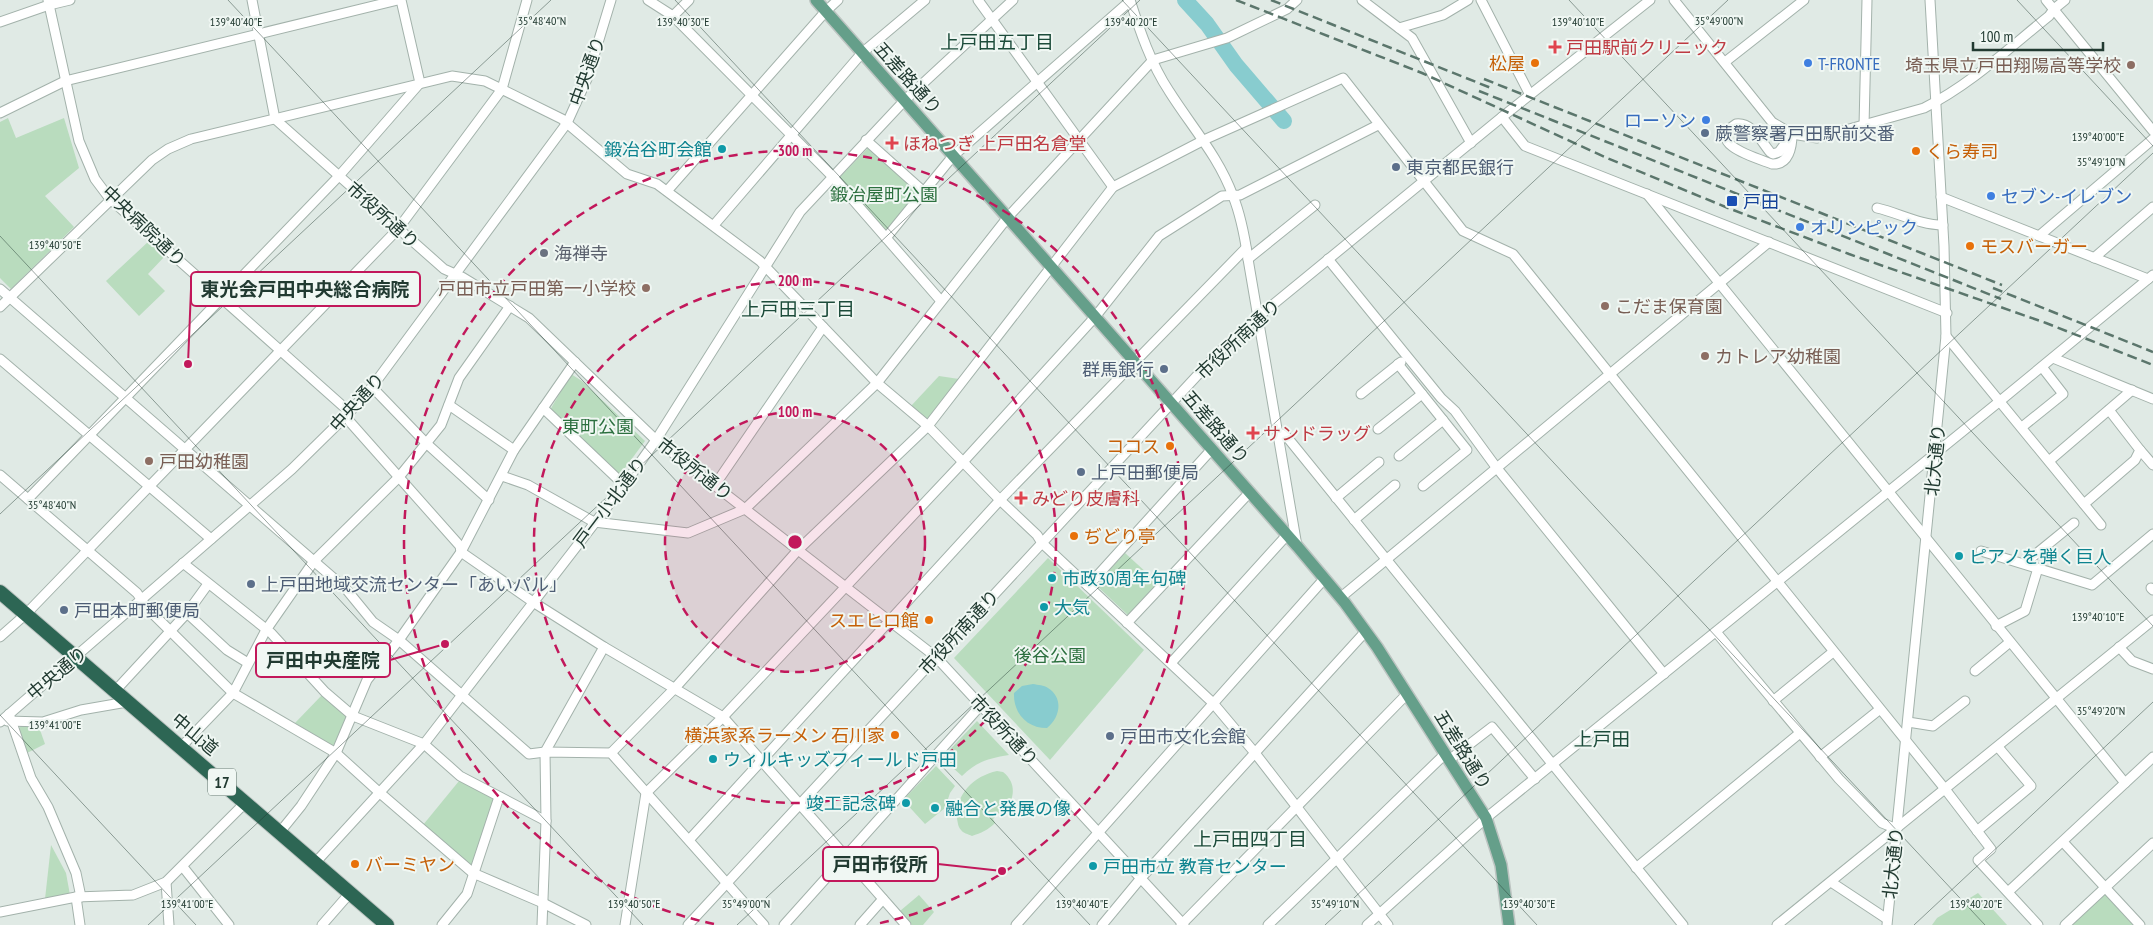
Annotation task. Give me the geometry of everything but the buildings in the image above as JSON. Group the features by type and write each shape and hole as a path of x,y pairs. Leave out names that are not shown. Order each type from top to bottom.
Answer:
{"highway":[{"name":"中山道","path":"0,592 127,702 182,746 387,925"}],"main road":[{"name":"五差路通り","path":"816,0 1325,578 1366,631 1486,818 1501,865 1509,925"}],"street":[{"path":"0,22 48,2 70,0"},
{"path":"252,0 275,119"},
{"path":"0,113 65,80 399,0 420,83"},
{"path":"0,637 26,614 398,229 502,89 527,0"},
{"name":"中央通り","path":"4,719 184,564 318,444 372,387 567,123 584,85 611,0"},
{"path":"648,0 672,16 833,177 941,301"},
{"path":"672,16 689,0"},
{"path":"667,191 826,11 838,0"},
{"path":"714,225 862,53 925,0"},
{"path":"978,0 1113,187"},
{"name":"戸一小北通り","path":"315,863 424,744 624,485 656,440 800,212 905,100 1012,0"},
{"path":"886,238 953,156 1130,0 1142,36 1168,90 1204,141 1233,196 1246,248 1297,546"},
{"path":"502,476 528,485 594,522 688,533 745,509 877,383 1008,218 1153,60 1227,38 1287,9 1298,0"},
{"path":"1362,0 1412,38 1471,143"},
{"path":"1399,28 1443,15 1468,0"},
{"path":"1481,0 1530,95"},
{"name":"市役所南通り","path":"688,925 1218,353 1258,316 1502,117 1650,0"},
{"path":"1674,0 1772,122 1792,134 1818,138 1924,108 1935,102 1958,88 2050,16 2054,9 2065,0"},
{"path":"1725,62 1804,0"},
{"path":"1864,126 1867,0"},
{"name":"北大通り","path":"1885,923 1897,829 1936,453 1946,336 1947,313 1943,225 1930,0"},
{"path":"2046,0 2153,131"},
{"name":"中央病院通り","path":"48,2 79,141 96,179 110,199 345,408 350,422 460,546 461,552"},
{"path":"0,307 110,199 152,160 168,149 191,139 452,76 465,76 486,81 562,118 627,174 657,184 714,225 766,266 877,383 928,426 1000,500 1037,534 1042,543 1213,703 1255,753 1388,925"},
{"path":"0,289 346,589 373,622 399,640 529,754 545,752 611,753 675,688 798,550 928,426 1113,187 1204,141 1343,78 1463,231 1513,254 1879,710 1945,789 1991,849 1978,860 2038,925"},
{"path":"28,499 339,176 420,83"},
{"path":"1502,117 1525,146 1947,313"},
{"name":"市役所通り","path":"275,119 444,269 529,318 656,440 936,657 1183,924"},
{"path":"1736,124 1746,124 1770,152 1775,154 1779,152 1792,134 1792,147 1786,159 1775,164 1736,150 1727,140 1727,135 1732,127 1736,124"},
{"path":"625,925 646,793 723,717 844,586 963,462 1095,317 1159,236 1222,196 1240,195 1378,125"},
{"path":"2039,236 2153,139"},
{"path":"866,140 923,192"},
{"path":"1647,194 2125,783"},
{"path":"1941,197 2094,258 2150,277"},
{"path":"1248,259 1315,205"},
{"path":"2094,258 2153,207"},
{"path":"1876,208 1898,213 1928,225 1943,225"},
{"path":"1340,598 1769,242"},
{"path":"689,840 1000,500 1246,248"},
{"path":"1328,259 1441,398 1455,412 1496,467 1664,674"},
{"path":"1367,925 1486,818 2042,367 2150,277"},
{"path":"182,746 233,693 266,630 314,561 399,477 441,425 458,378 510,306"},
{"path":"715,486 824,327"},
{"path":"1946,336 2101,525"},
{"path":"1361,394 1407,357"},
{"path":"2053,358 2153,399"},
{"path":"0,359 212,539"},
{"path":"280,832 301,806 336,753 367,680 399,640 461,552 514,450 575,362"},
{"path":"1398,364 1467,450 1423,486"},
{"path":"2022,427 2063,394 2042,367"},
{"path":"372,387 426,442 489,500"},
{"path":"2049,461 2132,390"},
{"path":"1378,429 1422,394"},
{"path":"449,405 514,450"},
{"path":"543,408 624,485"},
{"path":"2108,410 2153,466"},
{"path":"1399,456 1443,420"},
{"path":"1278,432 1287,437 1683,925"},
{"path":"1088,586 1212,449"},
{"path":"2084,504 2136,460 2140,450"},
{"path":"1336,498 1379,462"},
{"path":"0,475 137,593 170,632 233,693 336,753 473,872 543,903 586,925"},
{"path":"1354,520 1395,485"},
{"path":"1128,623 1250,492"},
{"path":"2029,566 2031,558 2074,523"},
{"path":"1981,551 2092,584 2153,534"},
{"path":"1171,663 1287,535"},
{"path":"461,552 533,602 604,647 723,717 906,925"},
{"path":"184,564 271,633 325,692 353,716 424,744 460,776 546,821"},
{"path":"1996,626 2025,610 2038,568"},
{"path":"1016,925 1325,578"},
{"path":"115,691 187,613 208,584"},
{"path":"187,613 227,650 248,663"},
{"path":"1777,925 2153,620"},
{"path":"1102,925 1141,878 1366,631"},
{"path":"1716,632 1820,757 1882,823 1897,829"},
{"path":"1975,671 2010,642"},
{"path":"542,925 546,821 545,752 604,647"},
{"path":"2119,647 2132,661 2153,669"},
{"path":"1773,701 1833,652"},
{"path":"1183,924 1296,806 1408,694"},
{"path":"1908,722 1933,726 1965,701"},
{"path":"80,925 76,872 48,807 31,778 4,719 43,722 81,710 127,702"},
{"path":"784,925 981,705"},
{"path":"1820,757 1879,710"},
{"path":"1268,925 1337,858 1447,757 1492,727 1535,779"},
{"path":"1636,868 1800,733"},
{"path":"1977,831 2031,786 1998,747"},
{"path":"611,753 764,925"},
{"path":"2008,892 2153,757"},
{"path":"442,925 467,894 500,797"},
{"path":"0,912 78,897 133,895 166,882 245,803"},
{"path":"2063,842 2140,925"},
{"path":"2065,925 2153,844"},
{"path":"183,867 229,925"},
{"path":"166,882 169,925"},
{"path":"1831,882 1885,923"},
{"path":"322,925 350,893"},
{"path":"860,925 883,899"}],"green space":[{"path":"8,118 16,138 64,118 79,168 45,196 74,227 11,289 0,278 0,122"},
{"name":"鍛冶屋町公園","path":"869,147 920,192 885,234 839,178"},
{"path":"149,241 165,256 148,274 165,291 139,316 106,281"},
{"name":"東町公園","path":"571,374 582,381 645,441 619,476 550,410"},
{"path":"939,376 959,379 926,421 911,406"},
{"path":"1125,553 1159,584 1130,617 1096,585"},
{"name":"後谷公園","path":"1048,558 1144,650 1050,760 954,658"},
{"path":"323,694 348,718 333,746 295,723"},
{"path":"977,721 1009,755 983,761 972,767 962,776 942,758"},
{"path":"21,726 39,727 45,744 25,754 17,731"},
{"path":"936,766 955,786 950,793 945,808 925,824 903,800"},
{"path":"997,771 1003,772 1011,781 1013,791 1008,808 1004,813 1001,811 993,819 995,823 990,828 972,836 964,833 959,828 957,819 957,810 963,794 981,777"},
{"path":"459,781 495,799 471,868 423,825"},
{"path":"51,845 66,873 70,895 45,899"},
{"path":"1978,893 2007,925 1932,925 1937,918"},
{"path":"2107,893 2136,925 2070,925 2096,900"},
{"path":"919,895 934,912 923,925 912,925 900,911"}],"water":[{"path":"1033,684 1048,688 1053,692 1058,702 1055,719 1047,728 1028,722 1016,707 1014,693 1022,686"}],"waterway":[{"path":"1185,0 1207,24 1236,65 1284,121"}],"railway":[{"path":"1236,0 1422,73 1607,158 1728,208 1849,254 2046,323 2153,365"},
{"path":"1271,0 1491,88"},
{"path":"1484,79 2002,285"},
{"path":"1479,91 2001,299"},
{"path":"1993,288 2153,352"}],"place":[{"name":"戸田駅前クリニック","path":"1555,47"},
{"name":"松屋","path":"1535,63"},
{"name":"T-FRONTE","path":"1808,63"},
{"name":"埼玉県立戸田翔陽高等学校","path":"2131,65"},
{"name":"ローソン","path":"1706,120"},
{"name":"蕨警察署戸田駅前交番","path":"1705,133"},
{"name":"ほねつぎ 上戸田名倉堂","path":"892,143"},
{"name":"鍛冶谷町会館","path":"722,149"},
{"name":"くら寿司","path":"1916,151"},
{"name":"東京都民銀行","path":"1396,167"},
{"name":"セブン-イレブン","path":"1991,196"},
{"name":"戸田","path":"1732,201"},
{"name":"オリンピック","path":"1800,227"},
{"name":"モスバーガー","path":"1970,246"},
{"name":"海禅寺","path":"544,253"},
{"name":"戸田市立戸田第一小学校","path":"646,288"},
{"name":"こだま保育園","path":"1605,306"},
{"name":"カトレア幼稚園","path":"1705,356"},
{"name":"東光会戸田中央総合病院","path":"188,364"},
{"name":"群馬銀行","path":"1164,369"},
{"name":"サンドラッグ","path":"1253,433"},
{"name":"ココス","path":"1170,446"},
{"name":"戸田幼稚園","path":"149,461"},
{"name":"上戸田郵便局","path":"1081,472"},
{"name":"みどり皮膚科","path":"1021,498"},
{"name":"ぢどり亭","path":"1074,536"},
{"name":"ピアノを弾く巨人","path":"1959,556"},
{"name":"市政30周年句碑","path":"1052,578"},
{"name":"上戸田地域交流センター「あいパル」","path":"251,584"},
{"name":"大気","path":"1044,607"},
{"name":"戸田本町郵便局","path":"64,610"},
{"name":"スエヒロ館","path":"929,620"},
{"name":"戸田中央産院","path":"445,644"},
{"name":"横浜家系ラーメン 石川家","path":"895,735"},
{"name":"戸田市文化会館","path":"1110,736"},
{"name":"ウィルキッズフィールド戸田","path":"713,759"},
{"name":"竣工記念碑","path":"906,803"},
{"name":"融合と発展の像","path":"935,808"},
{"name":"バーミヤン","path":"355,864"},
{"name":"戸田市立 教育センター","path":"1093,866"},
{"name":"戸田市役所","path":"1002,871"}],"district":[{"name":"上戸田五丁目","path":"997,42"},
{"name":"上戸田三丁目","path":"798,309"},
{"name":"上戸田","path":"1602,739"},
{"name":"上戸田四丁目","path":"1250,839"}]}
